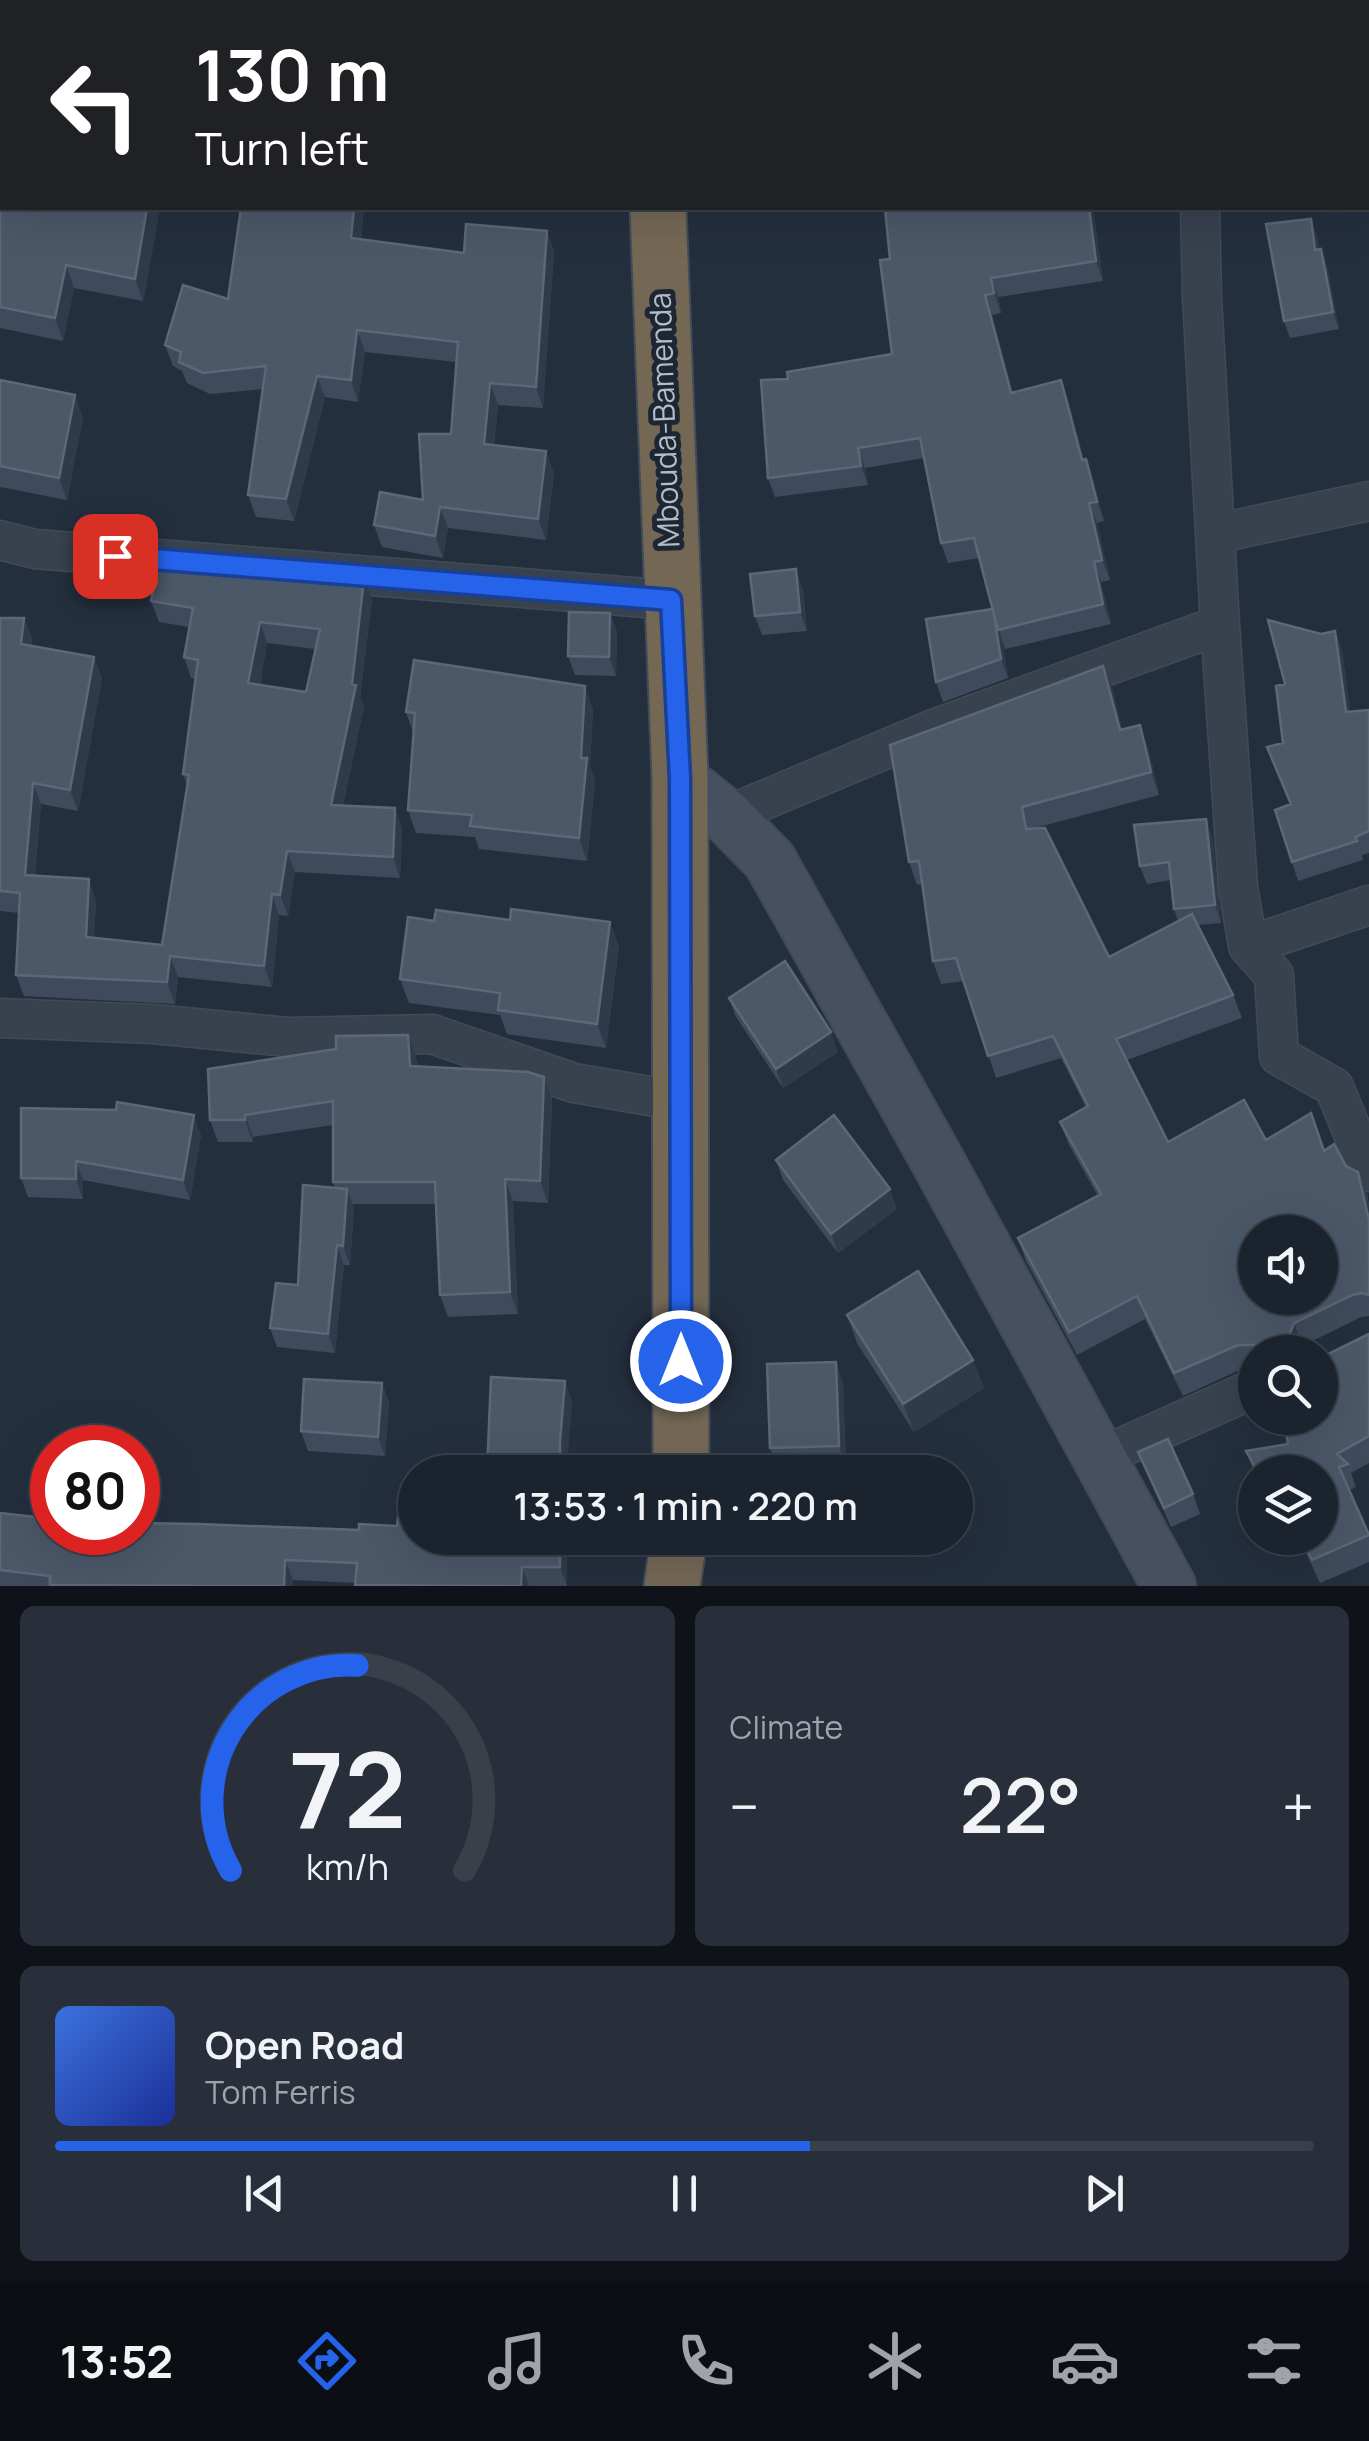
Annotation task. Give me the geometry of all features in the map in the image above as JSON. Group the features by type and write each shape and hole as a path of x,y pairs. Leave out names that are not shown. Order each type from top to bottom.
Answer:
{"highway":[{"name":"Mbouda-Bamenda","path":"658,210 680,779 682,1455"},
{"path":"672,1586 677,1555"}],"street":[{"path":"1200,210 1214,534 1238,887 1248,946 1274,974 1279,1056 1334,1087 1369,1172"},
{"path":"1214,534 1369,501"},
{"path":"0,540 35,549 671,600"},
{"path":"726,816 936,728 1220,625"},
{"path":"680,779 726,816 770,862 1168,1586"},
{"path":"1248,946 1369,905"},
{"path":"0,1018 153,1024 288,1037 432,1034 574,1084 679,1101"},
{"path":"1098,1458 1238,1396"}],"building":[{"path":"0,210 147,210 135,279 66,265 55,318 0,307"},
{"path":"241,210 354,210 351,238 464,253 466,224 547,231 536,387 490,383 484,444 546,451 538,519 440,507 435,536 374,525 380,492 423,500 419,434 451,434 458,342 357,330 351,380 317,376 286,499 248,495 266,366 203,373 179,362 181,352 165,345 183,285 228,299"},
{"path":"885,210 1089,210 1096,261 991,278 994,293 985,295 1011,393 1061,380 1097,502 1089,503 1102,560 1094,562 1103,604 998,630 974,538 941,543 920,438 858,448 861,466 768,478 761,380 788,379 787,372 892,354 880,260 890,259"},
{"path":"1311,219 1315,250 1321,249 1333,312 1284,321 1266,224"},
{"path":"0,380 75,395 59,478 0,466"},
{"path":"158,561 364,578 352,684 356,685 331,805 395,808 393,857 287,851 280,895 272,894 264,966 170,956 167,982 16,975 20,893 0,891 0,618 24,618 21,644 94,657 70,790 33,783 25,875 89,879 86,937 162,945 189,775 183,774 198,660 184,657 193,608 151,601","holes":["260,622 320,629 306,692 248,683"]},
{"path":"796,569 800,612 755,616 750,574"},
{"path":"993,609 1001,659 936,682 926,619"},
{"path":"569,612 610,613 609,657 568,656"},
{"path":"1268,620 1321,634 1335,631 1346,712 1369,710 1369,831 1355,837 1357,841 1292,862 1275,810 1291,804 1267,747 1283,743 1276,686 1285,684"},
{"path":"414,660 585,686 581,758 587,758 579,838 470,826 472,815 408,810 415,713 406,712"},
{"path":"1103,666 1120,730 1140,725 1151,772 1022,807 1026,829 1045,828 1109,957 1192,914 1233,995 1116,1039 1168,1142 1244,1100 1266,1140 1311,1113 1324,1151 1334,1144 1346,1166 1358,1172 1369,1220 1369,1295 1352,1295 1338,1302 1338,1215 1238,1215 1238,1315 1311,1315 1294,1323 1289,1335 1238,1335 1238,1345 1174,1373 1137,1296 1069,1332 1018,1238 1101,1194 1060,1122 1088,1106 1053,1036 988,1056 956,958 933,961 919,861 909,862 890,745"},
{"path":"1206,819 1215,905 1174,909 1169,862 1140,866 1134,825"},
{"path":"511,909 610,922 597,1024 498,1010 500,993 400,979 408,917 434,921 436,910 510,920"},
{"path":"785,961 831,1032 776,1069 729,998"},
{"path":"408,1035 410,1066 528,1072 544,1077 540,1181 505,1179 510,1292 440,1295 435,1182 333,1182 333,1101 245,1115 245,1120 210,1120 208,1069 336,1049 336,1036"},
{"path":"117,1102 194,1115 183,1180 76,1161 76,1179 21,1178 21,1108 116,1110"},
{"path":"834,1115 890,1189 831,1234 776,1160"},
{"path":"303,1185 347,1189 343,1246 337,1245 328,1334 270,1328 276,1283 298,1285"},
{"path":"918,1271 973,1360 903,1404 847,1315"},
{"path":"1369,1334 1369,1436 1337,1454 1348,1464 1339,1467 1369,1535 1338,1549 1338,1455 1248,1455 1246,1451 1288,1444 1286,1435 1338,1435 1338,1349"},
{"path":"836,1362 839,1446 770,1448 767,1364"},
{"path":"491,1377 565,1381 560,1455 488,1455"},
{"path":"304,1379 382,1383 378,1437 301,1431"},
{"path":"1168,1439 1193,1494 1164,1508 1138,1452"},
{"path":"0,1513 30,1516 30,1555 160,1555 160,1523 359,1530 359,1524 397,1526 398,1517 398,1555 560,1555 560,1567 522,1567 521,1586 355,1585 357,1563 285,1560 284,1586 50,1585 50,1576 0,1570"}],"route":[{"path":"115,556 671,600 680,779 681,1361"}]}
